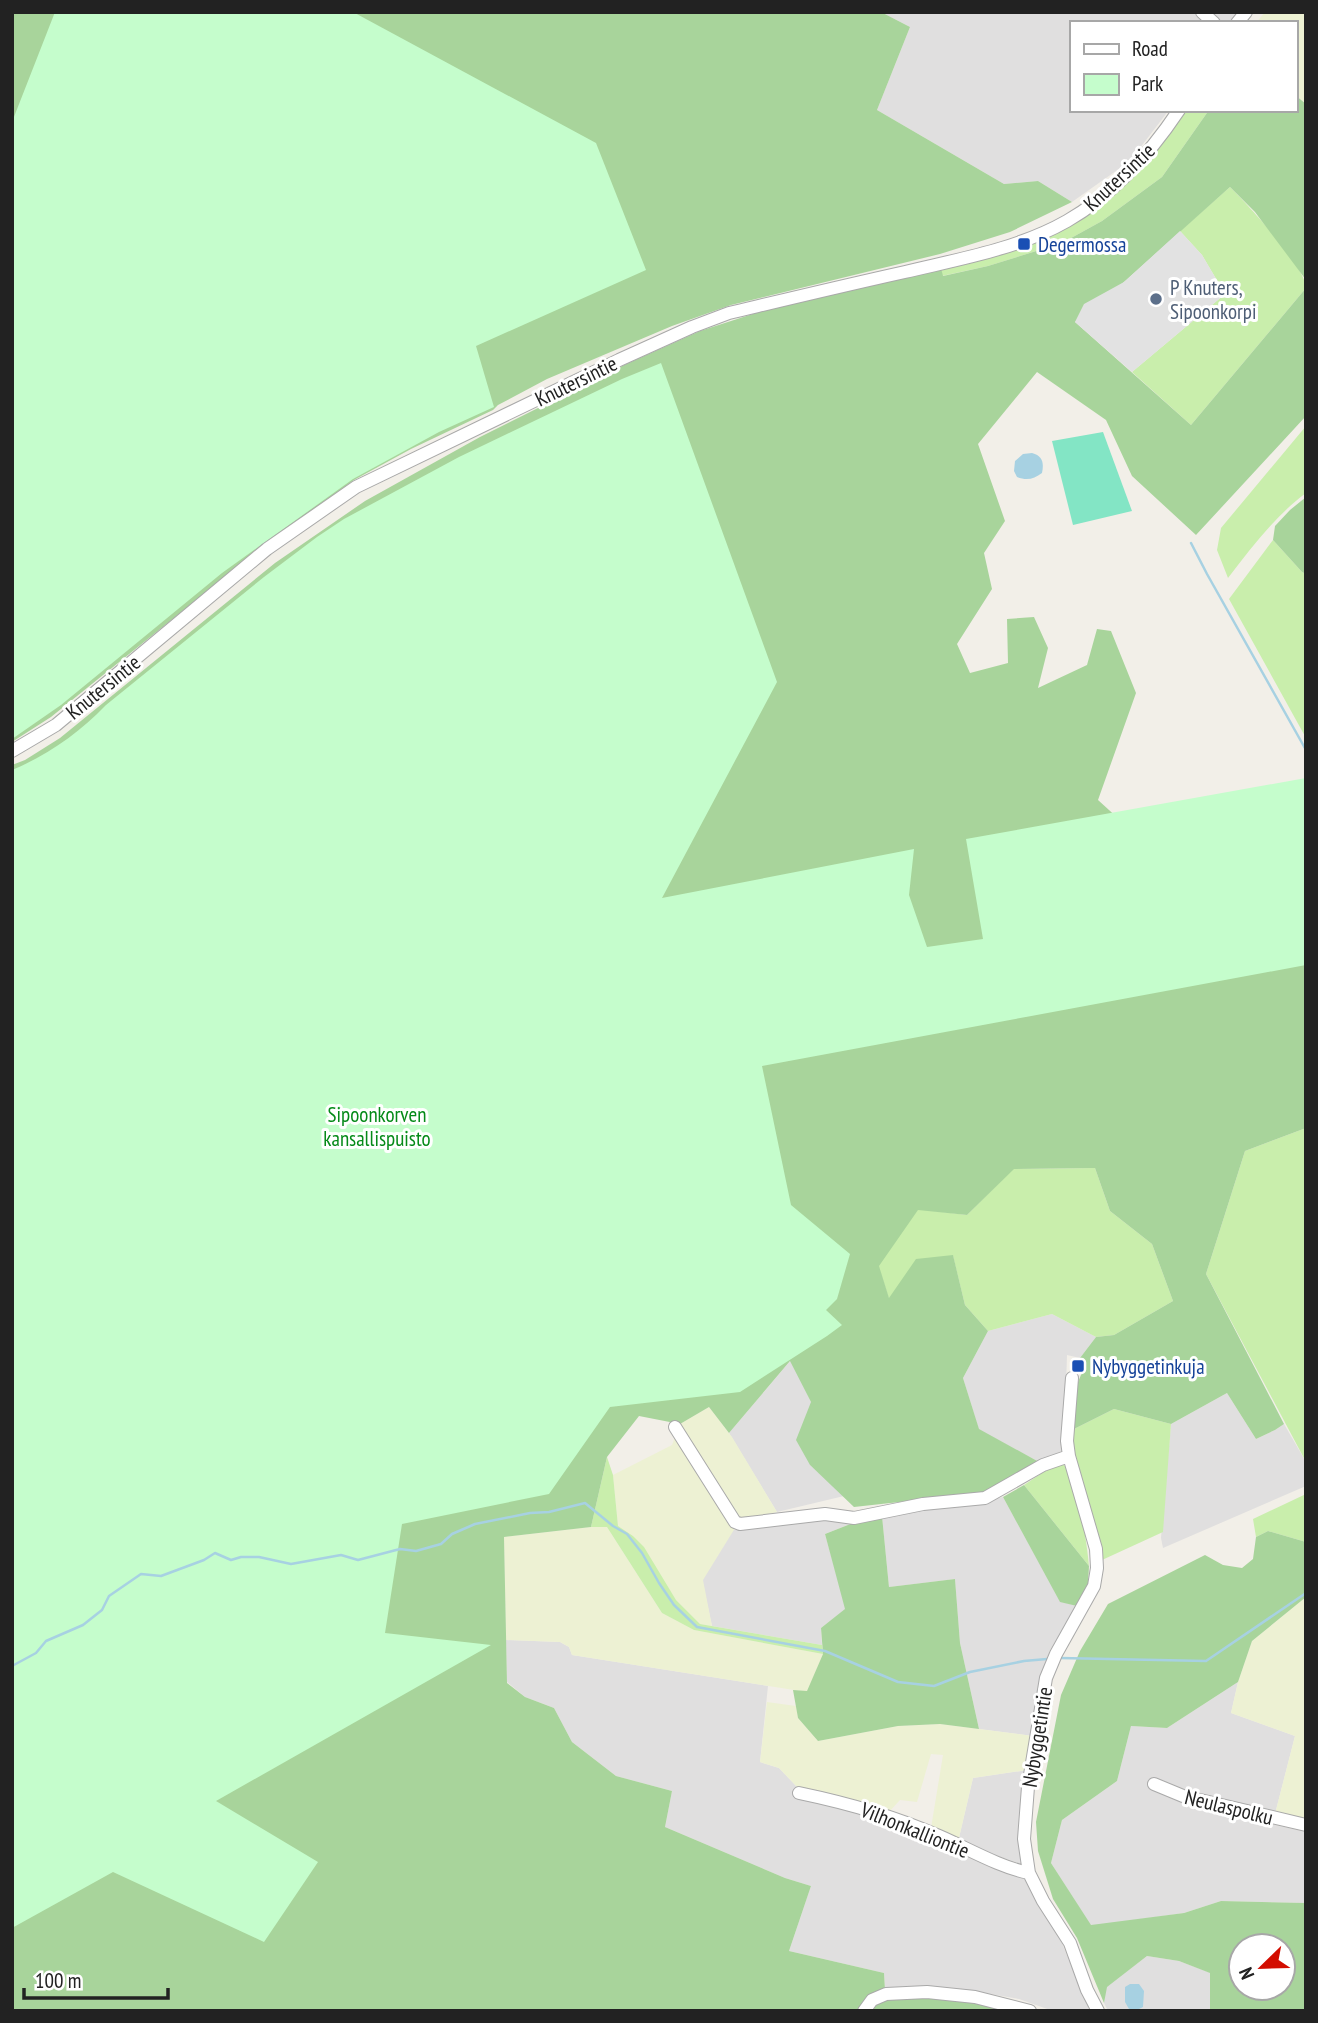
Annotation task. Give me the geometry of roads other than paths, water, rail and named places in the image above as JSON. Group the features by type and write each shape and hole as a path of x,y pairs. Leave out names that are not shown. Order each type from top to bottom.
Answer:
{"street":[{"name":"Knutersintie","path":"12,751 56,725 267,550 356,487 620,360 729,313 1004,247 1056,226 1100,199 1123,178 1156,145 1178,112"},
{"name":"Nybyggetintie","path":"1072,1378 1067,1441 1096,1549 1097,1568 1094,1586 1056,1654 1046,1678 1027,1801 1024,1839 1029,1872 1043,1901 1070,1943 1087,1990 1098,2011"},
{"path":"675,1427 735,1522 740,1524 825,1514 854,1518 923,1504 985,1498 1043,1465 1069,1456"},
{"name":"Neulaspolku","path":"1154,1784 1183,1796 1306,1825"},
{"name":"Vilhonkalliontie","path":"799,1793 845,1802 875,1812 938,1836 975,1854 1029,1872"},
{"path":"864,2011 872,2000 886,1994 927,1992 975,1997 1030,2011"}],"water":[{"path":"1032,453 1042,460 1042,473 1030,479 1017,477 1014,471 1015,461 1023,454"},
{"path":"1139,1984 1144,1991 1143,2007 1135,2011 1129,2009 1125,2002 1125,1987"}],"waterway":[{"path":"1191,543 1306,750"},
{"path":"12,1666 36,1653 46,1641 83,1625 102,1610 109,1596 141,1574 161,1576 204,1560 215,1553 231,1560 259,1557 291,1564 341,1555 358,1560 400,1549 416,1551 441,1544 452,1534 475,1524 585,1503 627,1534 674,1605 697,1627 825,1651 898,1682 934,1686 970,1672 1047,1659"},
{"path":"1060,1658 1206,1661 1306,1593"}],"place":[{"name":"Degermossa","path":"1024,244"},
{"name":"P Knuters, Sipoonkorpi","path":"1156,299"},
{"name":"Nybyggetinkuja","path":"1078,1366"}],"park label":[{"name":"Sipoonkorven kansallispuisto","path":"377,1126"}]}
